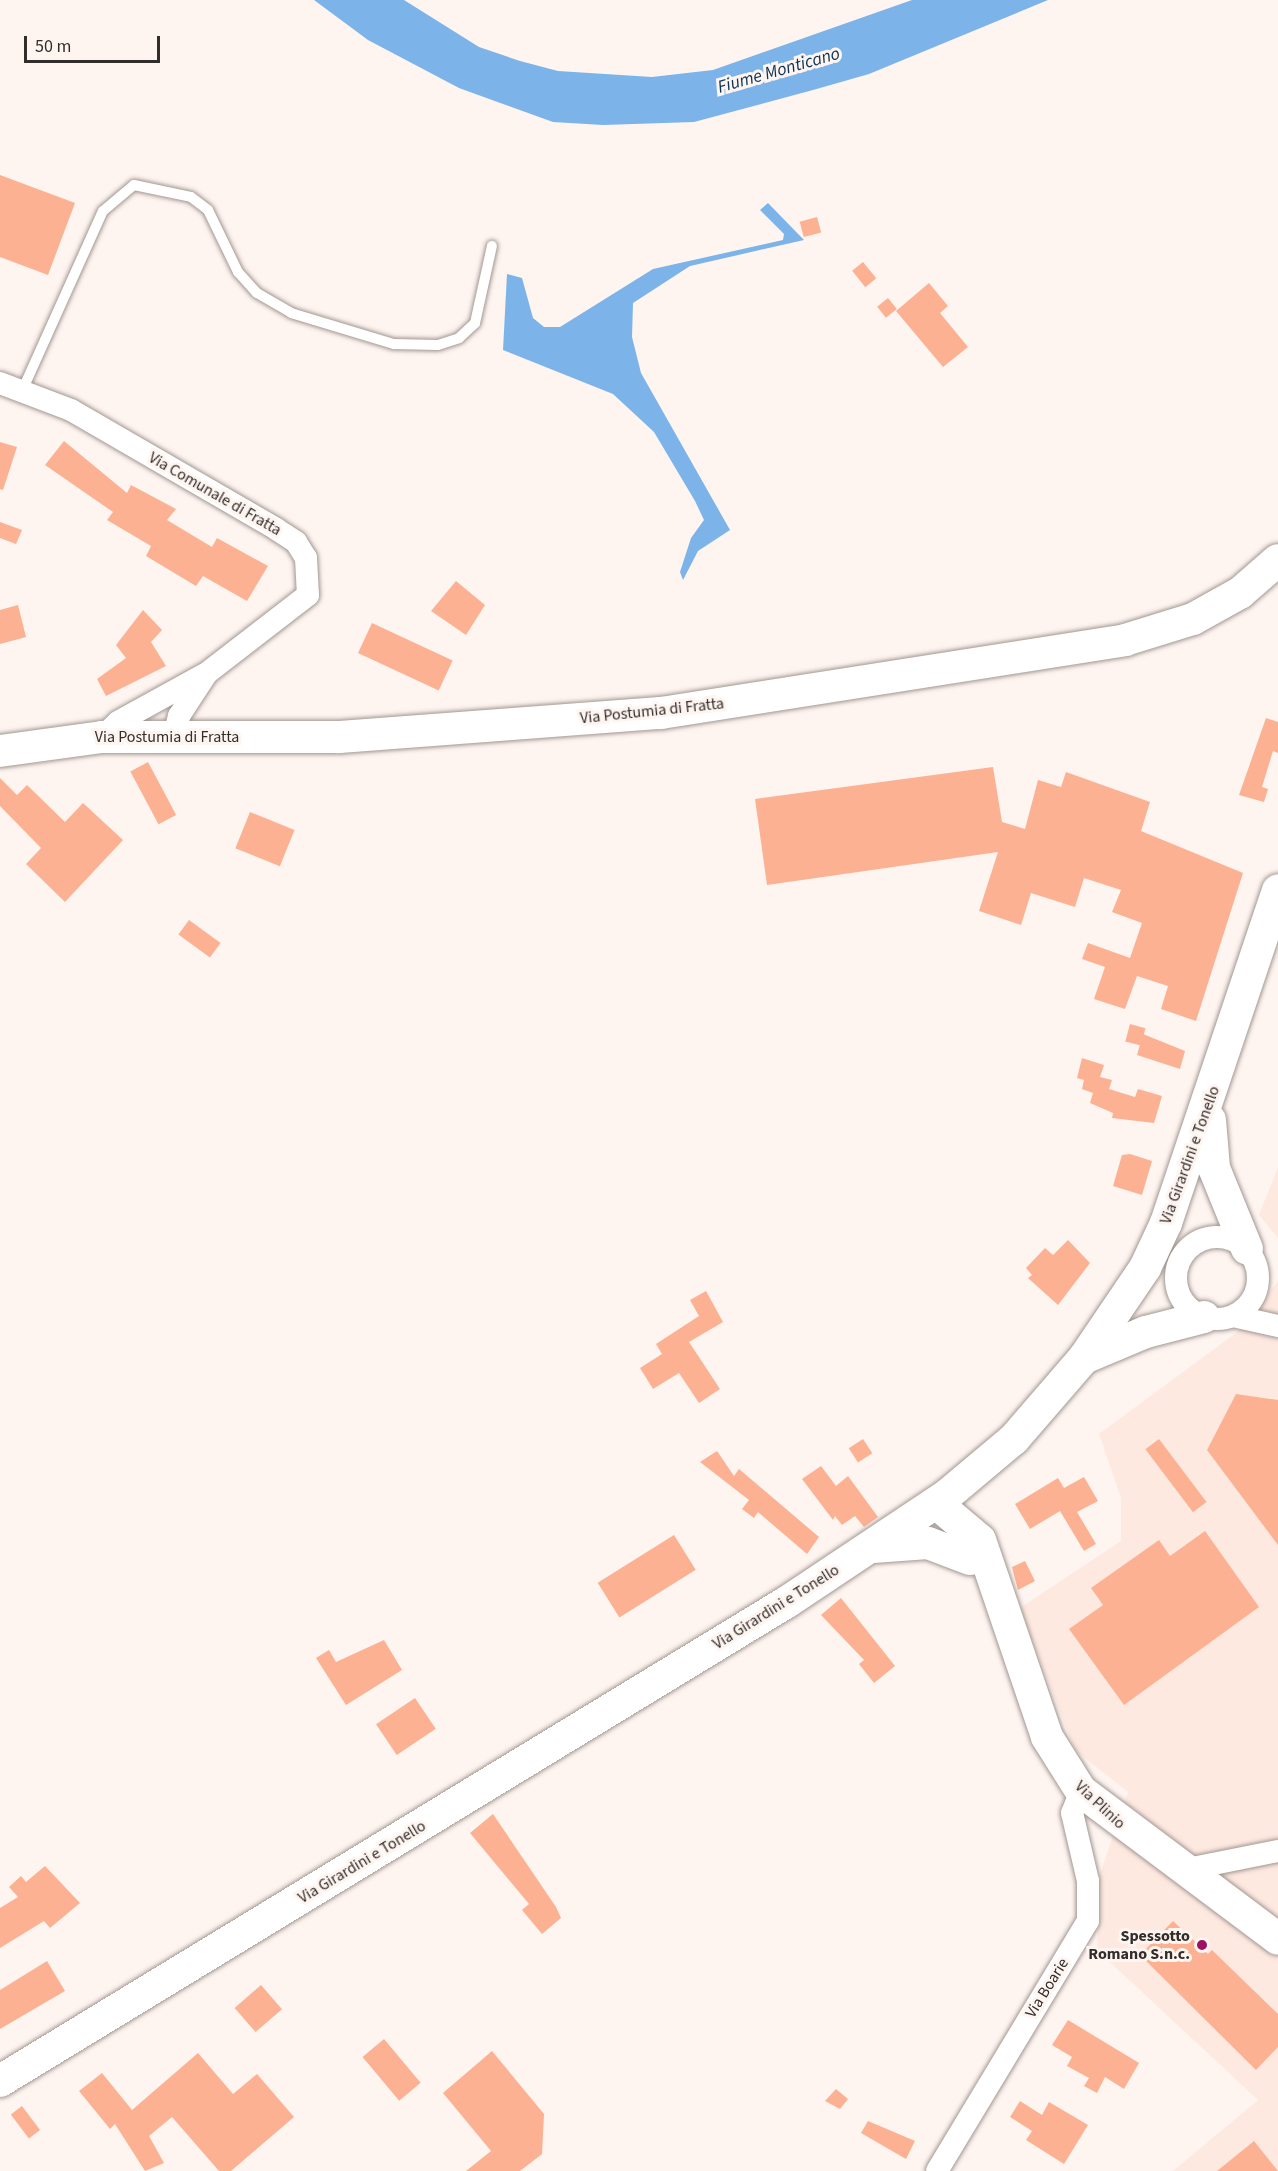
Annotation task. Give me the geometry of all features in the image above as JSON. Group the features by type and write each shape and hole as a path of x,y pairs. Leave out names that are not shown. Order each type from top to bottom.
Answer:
{"main road":[{"name":"Via Postumia di Fratta","path":"0,751 102,737 339,737 661,713 1125,640 1193,619 1240,593 1278,560"},
{"name":"Via Girardini e Tonello","path":"0,2081 869,1548 936,1503 992,1459 1084,1358 1145,1268 1166,1224 1209,1104 1278,891"},
{"path":"1209,1104 1214,1168 1248,1250"},
{"path":"1084,1358 1146,1332 1219,1317"},
{"path":"869,1548 928,1543 980,1558 977,1501 992,1459"},
{"name":"Via Plinio","path":"936,1503 945,1530 980,1558 1047,1737 1081,1791 1183,1870 1278,1939"}],"street":[{"name":"Via Comunale di Fratta","path":"0,383 71,410 276,529 296,542 306,558 308,596 207,673 179,716 174,736"},
{"path":"102,737 118,722 207,673"},
{"path":"1278,1280 1248,1250 1213,1236 1182,1256 1178,1292 1219,1317 1278,1326"},
{"path":"1219,1317 1256,1293 1259,1271 1248,1250"},
{"name":"Via Boarie","path":"938,2171 1088,1921 1088,1881 1072,1813 1081,1791"},
{"path":"1183,1870 1278,1851"}],"lane":[{"path":"22,391 103,211 134,185 191,197 208,210 238,272 257,293 291,313 394,344 438,345 459,338 475,323 492,246"}],"shaded area":[{"path":"1278,1167 1278,1238 1259,1215"},
{"path":"1278,1281 1278,2171 1173,2171 1258,2100 1097,1950 1100,1874 1128,1792 1075,1750 1020,1608 1121,1541 1121,1498 1099,1434 1240,1330"}],"water":[{"name":"Fiume Monticano","path":"314,0 404,0 479,47 520,61 558,71 652,77 713,70 912,0 1048,0 869,74 813,90 694,122 603,125 553,122 459,88 368,40"},
{"path":"768,203 804,240 690,266 633,303 632,337 641,373 730,530 698,551 683,580 680,572 691,538 704,520 695,501 654,432 613,394 503,350 507,274 522,278 533,318 544,327 560,327 653,269 783,240 784,234 760,210"}],"building":[{"path":"0,175 75,203 48,275 0,257"},
{"path":"817,217 821,232 804,237 800,222"},
{"path":"863,262 876,278 865,287 852,271"},
{"path":"929,283 948,306 940,313 968,347 943,367 896,311"},
{"path":"888,298 897,309 886,318 877,307"},
{"path":"64,441 127,493 131,485 176,509 167,520 212,547 217,538 268,566 247,601 203,576 196,586 146,556 151,546 107,520 113,512 45,465"},
{"path":"0,442 17,447 3,490 0,489"},
{"path":"0,522 22,530 16,544 0,538"},
{"path":"456,581 485,605 466,635 431,611"},
{"path":"18,605 26,637 0,644 0,610"},
{"path":"143,610 162,630 151,642 166,666 106,696 97,679 126,658 116,645"},
{"path":"372,623 453,661 439,691 358,653"},
{"path":"1266,718 1278,722 1278,753 1273,751 1262,787 1268,789 1264,802 1239,795"},
{"path":"148,762 176,815 159,824 130,771"},
{"path":"993,767 1002,822 1025,829 1038,780 1061,787 1066,772 1150,802 1141,831 1243,873 1196,1021 1161,1009 1168,986 1137,976 1125,1009 1094,999 1105,967 1082,959 1088,943 1130,958 1142,923 1112,912 1121,890 1084,878 1075,907 1031,893 1021,925 979,911 998,852 767,885 755,799"},
{"path":"0,778 17,795 27,785 65,822 83,803 123,840 65,902 26,864 41,848 0,806"},
{"path":"250,812 295,830 280,866 235,848"},
{"path":"189,920 221,943 210,957 178,935"},
{"path":"1130,1024 1145,1028 1141,1046 1125,1041"},
{"path":"1143,1034 1185,1051 1180,1069 1137,1055"},
{"path":"1082,1058 1104,1065 1100,1077 1112,1080 1109,1089 1135,1097 1138,1089 1162,1096 1154,1123 1112,1118 1113,1113 1090,1103 1093,1093 1082,1089 1084,1080 1077,1078"},
{"path":"1130,1154 1152,1161 1142,1195 1113,1186 1122,1155"},
{"path":"1068,1240 1090,1263 1058,1305 1028,1278 1032,1275 1026,1268 1045,1248 1053,1255"},
{"path":"706,1291 723,1322 689,1342 720,1389 699,1403 679,1373 653,1389 640,1368 662,1354 656,1344 699,1316 690,1300"},
{"path":"1236,1394 1278,1400 1278,1545 1207,1450"},
{"path":"863,1439 872,1453 858,1463 849,1448"},
{"path":"1159,1439 1207,1502 1193,1512 1145,1449"},
{"path":"717,1451 734,1476 739,1469 819,1537 807,1554 758,1512 754,1518 742,1509 749,1500 700,1462"},
{"path":"821,1466 836,1486 848,1476 878,1517 864,1527 855,1516 842,1525 835,1516 833,1520 802,1479"},
{"path":"1084,1477 1098,1501 1077,1512 1096,1544 1084,1551 1060,1511 1030,1529 1015,1504 1058,1478 1064,1488"},
{"path":"1205,1531 1259,1607 1124,1705 1069,1629 1103,1605 1091,1588 1159,1540 1170,1556"},
{"path":"674,1535 696,1570 619,1617 598,1583"},
{"path":"1025,1561 1035,1581 1018,1590 1012,1567"},
{"path":"841,1598 895,1666 874,1683 859,1664 864,1660 821,1615"},
{"path":"384,1640 402,1670 346,1705 316,1658 329,1650 336,1662"},
{"path":"415,1698 436,1729 397,1755 376,1724"},
{"path":"493,1814 556,1907 561,1918 542,1934 522,1910 529,1904 470,1833"},
{"path":"45,1866 80,1903 50,1928 44,1921 0,1948 0,1908 18,1897 9,1887 21,1876 26,1882"},
{"path":"1173,1921 1208,1954 1212,1950 1278,2014 1278,2047 1256,2070 1140,1955"},
{"path":"47,1961 65,1991 0,2029 0,1990"},
{"path":"261,1985 282,2009 256,2032 235,2008"},
{"path":"1068,2020 1139,2063 1124,2089 1105,2077 1097,2093 1084,2086 1089,2078 1067,2066 1072,2057 1052,2045"},
{"path":"384,2039 421,2083 399,2101 363,2057"},
{"path":"492,2051 544,2114 542,2154 520,2171 466,2171 491,2151 443,2093"},
{"path":"198,2053 233,2094 257,2074 294,2117 231,2171 219,2171 172,2117 149,2136 164,2163 145,2171 115,2124 110,2129 79,2091 102,2073 132,2110"},
{"path":"836,2089 848,2099 840,2109 825,2101"},
{"path":"1020,2101 1042,2115 1049,2102 1088,2125 1064,2164 1026,2140 1032,2131 1010,2117"},
{"path":"22,2106 40,2130 29,2138 11,2114"},
{"path":"868,2121 915,2141 906,2159 861,2133"},
{"path":"1254,2141 1278,2171 1217,2171"}],"place":[{"name":"Spessotto Romano S.n.c.","path":"1202,1945"}]}
